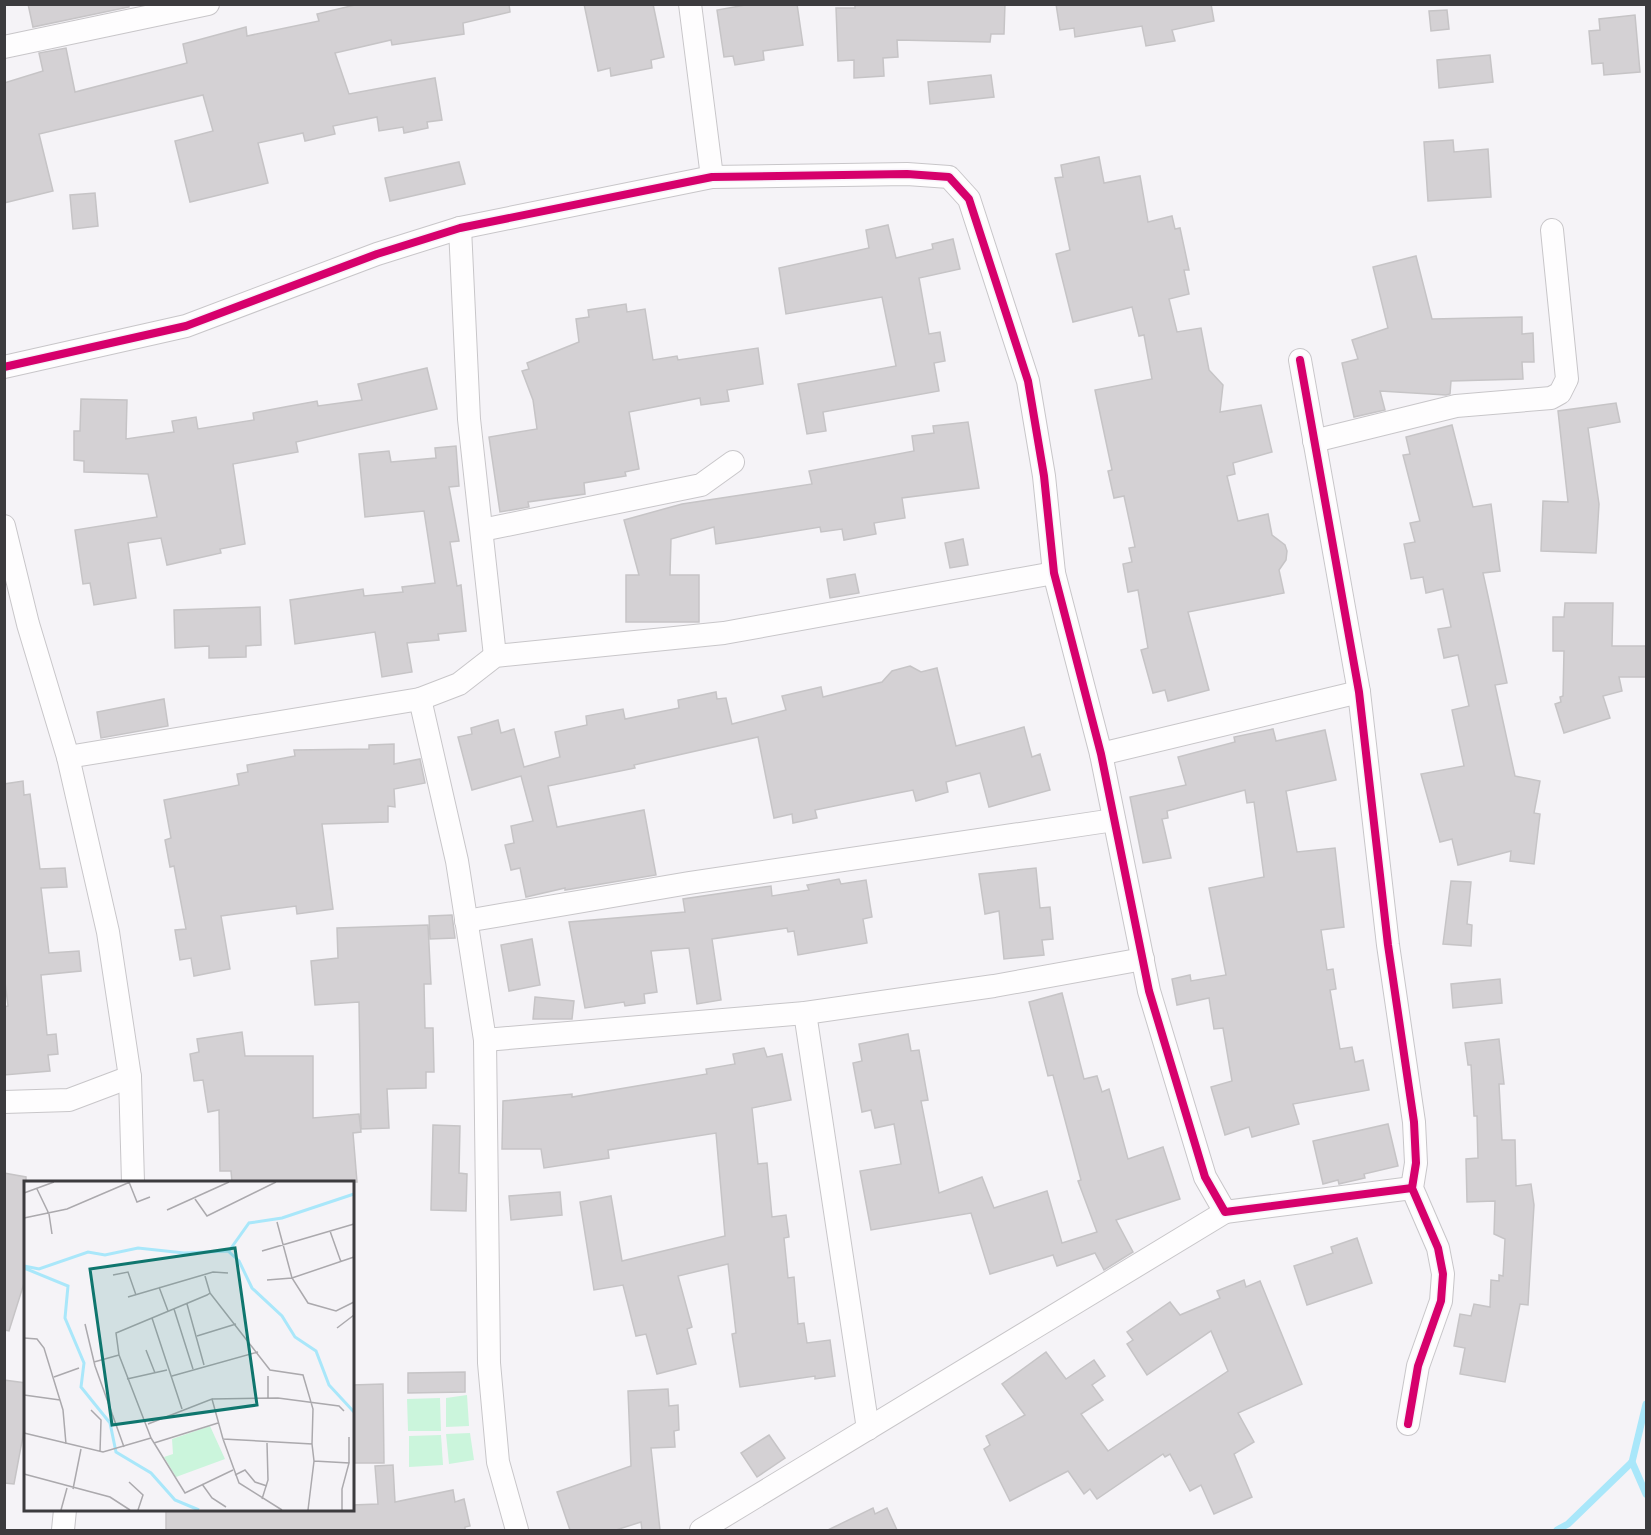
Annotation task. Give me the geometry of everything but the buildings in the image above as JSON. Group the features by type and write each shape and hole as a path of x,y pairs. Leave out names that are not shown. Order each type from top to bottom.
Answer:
{"street":[{"path":"4,47 208,4"},
{"path":"690,4 712,177"},
{"path":"4,367 186,326 377,254 460,228 712,177 906,174 949,177 969,199 1028,381 1044,476 1054,573 1101,754 1149,991 1205,1177 1225,1212"},
{"path":"460,228 470,419 495,656"},
{"path":"1314,441 1456,406 1551,398 1560,393 1567,379 1552,231"},
{"path":"1300,360 1359,692 1388,945 1414,1122 1416,1163 1412,1188 1438,1248 1443,1274 1441,1301 1418,1366 1408,1424"},
{"path":"482,530 701,485 733,462"},
{"path":"4,526 28,624 68,757 108,932 130,1077 132,1181"},
{"path":"68,757 420,699 459,684 495,656 724,633 1054,573"},
{"path":"1101,754 1359,692"},
{"path":"420,699 457,861 485,1040 489,1363 498,1462 517,1530"},
{"path":"466,921 689,883 1114,820"},
{"path":"485,1040 805,1013 994,986 1143,959"},
{"path":"805,1013 868,1429"},
{"path":"4,1102 69,1100 130,1077"},
{"path":"700,1530 1225,1212 1412,1188"},
{"path":"63,1530 65,1511"}],"green space":[{"path":"467,1395 469,1426 446,1427 446,1398"},
{"path":"440,1398 441,1431 408,1431 407,1399"},
{"path":"470,1433 474,1460 449,1464 446,1434"},
{"path":"441,1435 443,1465 409,1467 409,1436"}],"waterway":[{"path":"1557,1530 1568,1524 1632,1462 1646,1404"},
{"path":"1632,1462 1646,1494"}],"cycle path":[{"path":"4,367 186,326 377,254 460,228 712,177 907,174 949,177 969,199 1028,381 1044,476 1054,573 1101,754 1149,991 1205,1177 1225,1212 1412,1188"},
{"path":"1300,360 1359,692 1388,945 1414,1122 1416,1163 1412,1188 1438,1248 1443,1274 1441,1301 1418,1366 1408,1424"}]}
